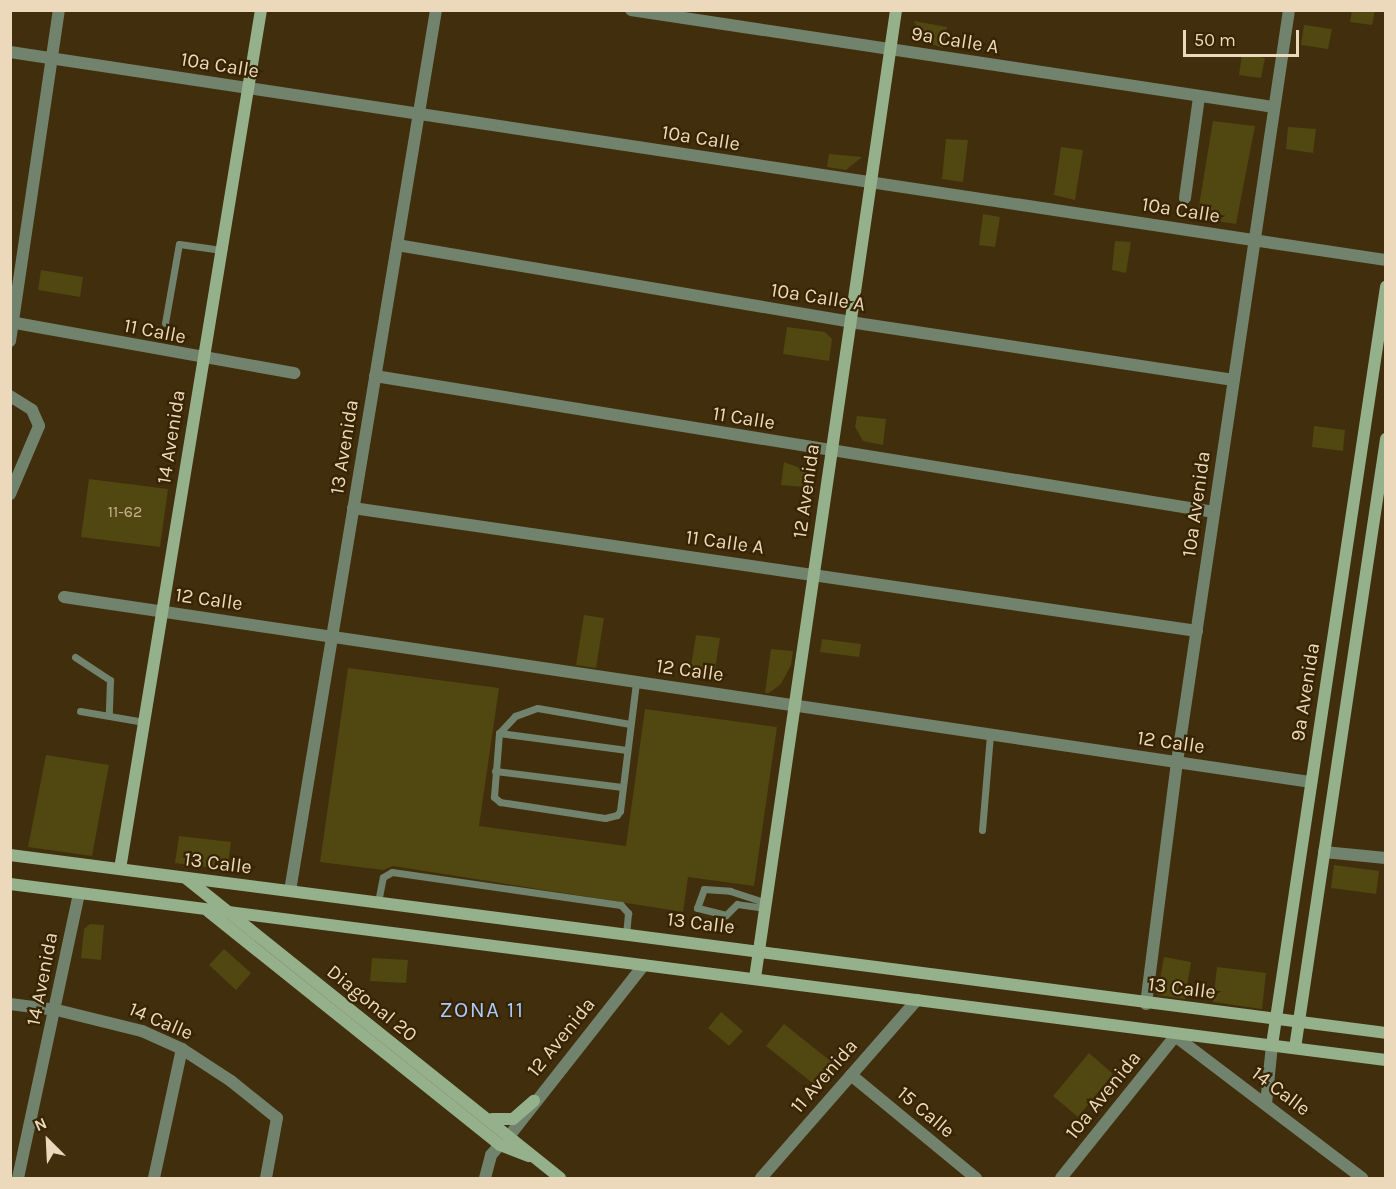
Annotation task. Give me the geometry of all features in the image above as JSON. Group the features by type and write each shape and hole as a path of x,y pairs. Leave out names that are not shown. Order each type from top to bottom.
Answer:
{"main road":[{"name":"14 Avenida","path":"120,869 261,10"},
{"name":"12 Avenida","path":"756,978 896,10"},
{"name":"9a Avenida","path":"1272,1045 1311,782 1382,344 1386,287"},
{"path":"1295,1048 1386,440"},
{"name":"13 Calle","path":"10,855 759,950 1146,1004 1386,1033"},
{"name":"Diagonal 20","path":"186,879 472,1108 510,1135 560,1179"},
{"path":"10,884 756,978 1175,1036 1272,1045 1386,1060"},
{"name":"Diagonal 20","path":"206,910 500,1145 533,1157"},
{"path":"472,1108 506,1122 534,1101"}],"street":[{"path":"10,341 59,10"},
{"name":"13 Avenida","path":"290,891 436,10"},
{"name":"9a Calle A","path":"631,10 1274,107"},
{"name":"10a Avenida","path":"1146,1004 1177,762 1289,10"},
{"name":"10a Calle","path":"10,52 1386,260"},
{"path":"1185,198 1199,97"},
{"name":"10a Calle A","path":"397,245 850,322 1234,380"},
{"name":"11 Calle","path":"12,323 204,360 294,373"},
{"name":"11 Calle","path":"375,376 831,452 1214,512"},
{"path":"10,396 24,402 39,420 38,435 10,494"},
{"name":"11 Calle A","path":"353,508 1197,631"},
{"name":"12 Calle","path":"64,597 1311,782"},
{"path":"1324,852 1386,858"},
{"name":"14 Avenida","path":"18,1179 57,1010 79,893"},
{"name":"12 Avenida","path":"510,1135 534,1101 644,964"},
{"name":"11 Avenida","path":"761,1179 917,1000"},
{"name":"14 Calle","path":"10,1004 57,1010 142,1031 182,1049 277,1118 267,1179"},
{"name":"10a Avenida","path":"1061,1179 1175,1036"},
{"name":"14 Calle","path":"1175,1036 1360,1178"},
{"name":"9a Avenida","path":"1266,1104 1272,1045"},
{"path":"154,1179 182,1049"},
{"name":"15 Calle","path":"851,1075 976,1179"},
{"path":"485,1179 491,1155 500,1145"}],"lane":[{"path":"165,323 179,244 222,250"},
{"path":"75,657 110,680 109,715"},
{"path":"630,724 537,708 515,716 498,733 492,792 500,802 605,818 620,811 636,682"},
{"path":"80,711 144,722"},
{"path":"498,733 627,750"},
{"path":"982,830 990,735"},
{"path":"495,771 622,787"},
{"path":"378,902 383,878 392,872 621,905 628,913 626,934"},
{"path":"704,889 730,891 765,905 737,903 726,915 697,908 704,889"}],"building":[{"path":"1352,10 1375,10 1372,25 1350,22"},
{"path":"914,21 947,27 943,48 923,41"},
{"path":"1304,25 1332,29 1328,49 1301,45"},
{"path":"1242,54 1265,58 1261,78 1239,75"},
{"path":"1213,121 1255,126 1236,224 1197,218"},
{"path":"1288,127 1316,129 1313,153 1286,149"},
{"path":"946,139 968,140 963,182 942,179"},
{"path":"1061,147 1083,150 1075,200 1054,195"},
{"path":"829,154 862,157 846,170 827,167"},
{"path":"983,214 1000,217 995,247 979,245"},
{"path":"1115,241 1131,242 1126,273 1112,270"},
{"path":"41,270 83,277 80,297 38,290"},
{"path":"787,327 825,332 832,339 829,361 783,354"},
{"path":"857,416 886,419 883,445 863,441 855,427"},
{"path":"1314,426 1345,430 1343,451 1312,447"},
{"path":"784,462 805,470 816,488 781,485"},
{"path":"89,479 168,489 160,547 81,537"},
{"path":"584,615 604,618 596,668 576,665"},
{"path":"696,635 720,638 713,682 689,678"},
{"path":"822,639 861,644 859,657 820,652"},
{"path":"771,649 793,651 791,665 781,684 769,693 765,693"},
{"path":"348,668 499,688 479,826 626,846 645,709 777,727 754,886 688,877 683,912 393,866 383,870 320,862"},
{"path":"46,755 109,765 92,856 28,847"},
{"path":"179,836 231,842 227,870 175,863"},
{"path":"1334,865 1379,871 1376,894 1331,888"},
{"path":"90,924 104,925 101,960 81,958 84,929"},
{"path":"224,949 251,973 236,990 209,965"},
{"path":"1164,957 1191,962 1185,999 1157,995"},
{"path":"372,958 408,960 406,983 370,981"},
{"path":"1217,967 1266,973 1262,1009 1213,1002"},
{"path":"721,1012 743,1031 729,1046 708,1028"},
{"path":"784,1024 838,1067 820,1089 766,1046"},
{"path":"1089,1053 1113,1074 1078,1117 1053,1096"}],"district":[{"name":"ZONA 11","path":"482,1011"}]}
